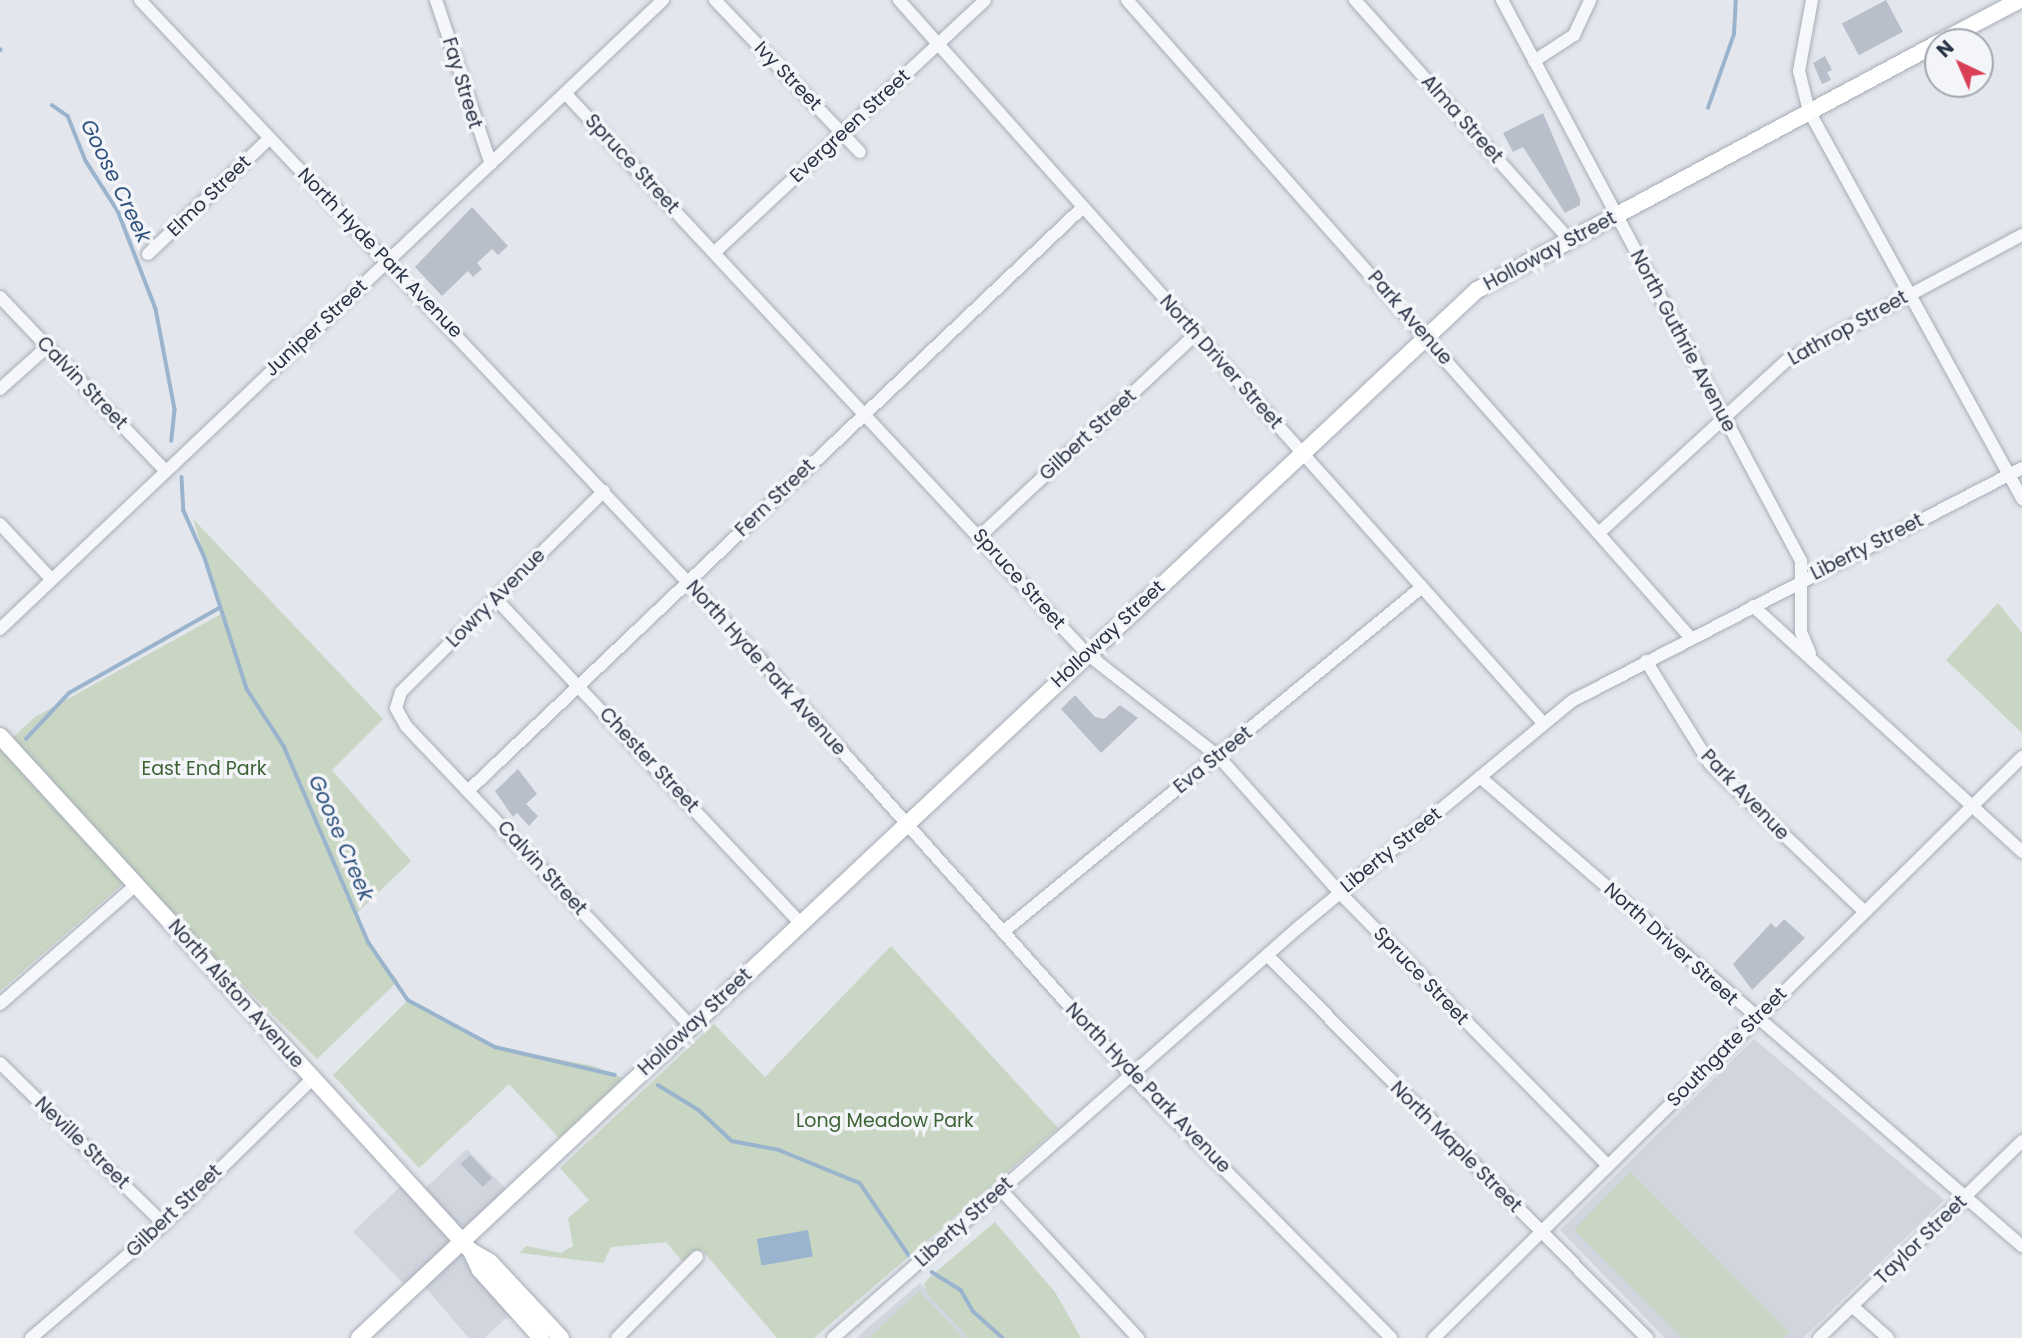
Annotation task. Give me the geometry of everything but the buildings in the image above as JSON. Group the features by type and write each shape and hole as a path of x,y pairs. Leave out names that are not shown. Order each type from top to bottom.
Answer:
{"main road":[{"name":"Holloway Street","path":"1967,28 2020,0"},
{"name":"Holloway Street","path":"359,1338 467,1246 691,1026 1477,290 1924,51"},
{"name":"North Alston Avenue","path":"0,736 467,1246 489,1262 561,1338"},
{"name":"North Alston Avenue","path":"467,1246 480,1270 541,1338"}],"street":[{"name":"North Hyde Park Avenue","path":"140,0 388,260 688,582 1131,1075 1391,1338"},
{"name":"Fay Street","path":"436,0 491,164"},
{"name":"Juniper Street","path":"0,629 663,0"},
{"name":"Ivy Street","path":"715,0 860,152"},
{"name":"North Driver Street","path":"899,0 1543,723"},
{"name":"Evergreen Street","path":"715,252 985,0"},
{"name":"Park Avenue","path":"1127,0 1600,532 1690,638"},
{"name":"Alma Street","path":"1355,0 1569,239"},
{"name":"North Guthrie Avenue","path":"1502,0 1801,561 1801,632 1810,653"},
{"path":"1534,61 1574,36 1590,0"},
{"path":"1812,0 1799,71 1809,111 2006,476 2022,499"},
{"name":"Spruce Street","path":"565,93 865,412 1087,654 1218,756 1339,892 1608,1166"},
{"name":"Elmo Street","path":"148,254 271,138"},
{"name":"Fern Street","path":"468,791 1083,207"},
{"name":"Lathrop Street","path":"1600,532 1723,416 1796,355 2022,235"},
{"name":"Calvin Street","path":"0,297 165,470"},
{"name":"Gilbert Street","path":"980,536 1196,334"},
{"path":"0,388 47,346"},
{"name":"Liberty Street","path":"833,1338 1339,892 1543,723 1646,661 2022,468"},
{"name":"Lowry Avenue","path":"396,708 401,692 604,491"},
{"path":"0,524 52,580"},
{"name":"Eva Street","path":"1003,932 1422,587"},
{"name":"Chester Street","path":"496,600 800,923"},
{"path":"1753,606 1810,653 2022,852"},
{"name":"Park Avenue","path":"1646,661 1710,764 1865,912"},
{"name":"Calvin Street","path":"396,708 468,791 691,1026"},
{"name":"Southgate Street","path":"1434,1338 2022,757"},
{"name":"North Driver Street","path":"1480,777 1755,1020 2022,1246"},
{"path":"0,1004 136,885"},
{"name":"North Maple Street","path":"1267,955 1647,1338"},
{"name":"Neville Street","path":"0,1063 164,1224"},
{"name":"Gilbert Street","path":"31,1338 164,1224 313,1078"},
{"name":"Taylor Street","path":"1819,1338 2022,1141"},
{"path":"1001,1190 1138,1338"},
{"path":"617,1338 697,1257"},
{"path":"1852,1306 1888,1338"}],"shaded area":[{"path":"1754,1039 1944,1200 1803,1338 1665,1338 1560,1230"},
{"path":"467,1149 506,1189 452,1241 516,1309 484,1338 469,1338 415,1276 404,1284 353,1232 403,1184 416,1197"},
{"path":"920,1283 972,1338 856,1338"}],"green space":[{"name":"East End Park","path":"193,519 383,719 332,770 411,861 356,914 373,951 398,981 317,1059 133,875 0,991 0,749 35,717 223,613"},
{"path":"1998,603 2022,633 2022,733 1946,660"},
{"name":"Long Meadow Park","path":"891,946 1058,1128 814,1338 777,1338 702,1250 682,1261 666,1242 611,1247 603,1263 520,1253 526,1246 561,1253 573,1246 568,1218 589,1200 560,1168 714,1024 765,1077"},
{"path":"408,1000 495,1047 594,1066 623,1078 559,1138 509,1084 419,1168 333,1075"},
{"path":"1630,1172 1789,1332 1783,1338 1683,1338 1574,1230"},
{"path":"995,1222 1055,1292 1081,1338 969,1338 928,1294 924,1284 930,1277"},
{"path":"919,1291 963,1338 869,1338"}],"water":[{"path":"808,1230 813,1257 761,1266 757,1239"}],"waterway":[{"path":"1708,108 1734,34 1736,0"},
{"name":"Goose Creek","path":"52,105 68,116 86,161 118,211 156,309 175,410 172,441"},
{"name":"Goose Creek","path":"182,477 184,511 205,558 247,689 284,746 369,943 408,1000 495,1047 615,1075"},
{"path":"26,739 69,693 219,608"},
{"name":"Goose Creek","path":"658,1085 699,1110 732,1141 779,1150 860,1183 909,1255"},
{"name":"Goose Creek","path":"932,1272 961,1290 973,1311 1003,1338"}]}
